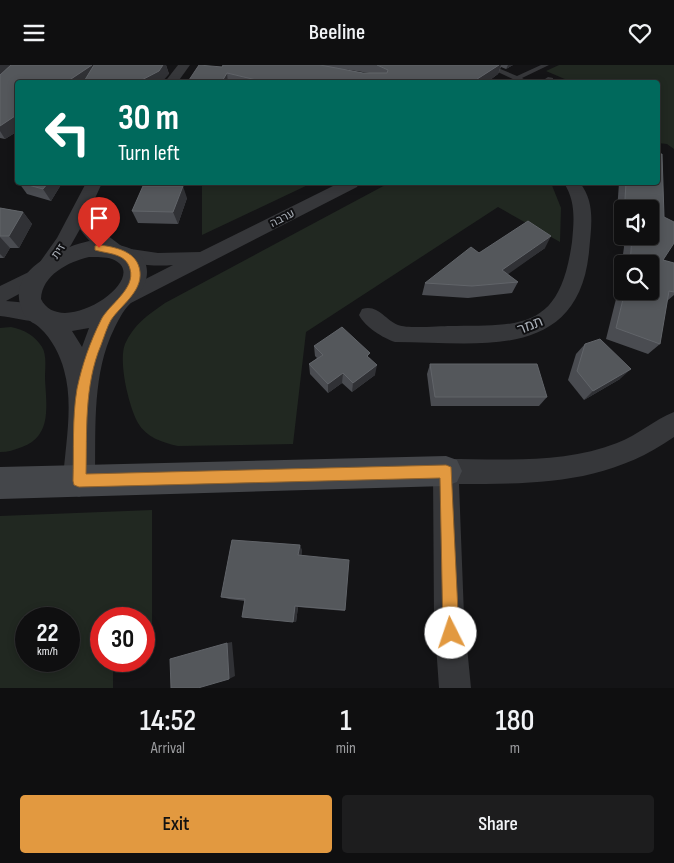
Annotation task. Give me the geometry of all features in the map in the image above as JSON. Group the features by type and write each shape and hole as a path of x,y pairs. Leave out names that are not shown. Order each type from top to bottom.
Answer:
{"main road":[{"path":"0,483 446,471"}],"street":[{"path":"172,80 184,65"},
{"name":"זית","path":"41,272 61,248 93,185"},
{"name":"ערבה","path":"119,302 347,185"},
{"name":"תמר","path":"370,315 395,334 503,334 519,331 546,320 564,302 578,268 584,214 582,200 573,185"},
{"path":"0,308 29,311 44,317 78,322 99,315 119,302 130,291 136,275 133,263 119,252 102,244 92,233 85,223 82,206"},
{"path":"0,295 41,272 60,258 79,250 99,248 119,252"},
{"name":"ערבה","path":"119,252 147,259 169,259 214,253"},
{"path":"41,272 33,283 29,298 34,310 44,317 64,339 72,352 83,391"},
{"path":"79,481 83,391 97,338 119,302"},
{"path":"455,688 449,616 446,471 538,471 584,467 623,456 654,439 674,423"}],"lane":[{"path":"486,65 518,79 546,65"}],"shaded area":[{"path":"559,65 674,65 674,149 667,144 660,143 660,80 567,80 546,71"},
{"path":"202,185 308,185 202,235"},
{"path":"385,185 552,185 561,208 560,242 498,207 306,332 293,444 178,446 150,436 141,428 128,396 123,352 132,331 147,316 165,303"},
{"path":"11,327 25,331 44,350 46,418 39,435 32,442 14,450 0,452 0,328"},
{"path":"152,510 152,607 90,607 90,672 113,672 113,688 0,688 0,516"}],"building":[{"path":"11,65 92,65 70,80 15,80 15,116 0,126 0,75"},
{"path":"94,65 163,65 159,71 142,80 85,80"},
{"path":"199,65 222,67 223,65 320,65 363,73 387,73 388,70 377,65 499,65 476,80 256,80 227,73 223,80 189,80"},
{"path":"660,154 662,154 664,217 674,222 674,243 663,260 674,263 674,292 669,291 660,344 616,328 623,300 659,300 659,255 631,255 631,245 659,245 659,200 625,200 626,185 660,185"},
{"path":"28,185 46,185 43,189"},
{"path":"143,186 183,186 173,212 132,211"},
{"path":"0,208 23,212 9,236 0,236"},
{"path":"528,221 551,236 502,270 518,282 472,286 425,283 471,247 479,253"},
{"path":"342,327 370,353 367,356 377,365 353,383 343,373 328,384 309,364 323,355 314,346"},
{"path":"600,339 631,369 593,391 577,371 585,344"},
{"path":"430,364 537,364 547,397 435,397"},
{"path":"232,540 300,545 298,555 349,560 345,610 295,606 293,622 242,617 245,599 221,597"},
{"path":"227,643 229,679 198,688 171,688 170,659"}],"route":[{"path":"99,248 116,250 123,254 133,263 136,275 130,291 114,307 107,318 94,348 83,391 79,481 446,471 451,633"}]}
